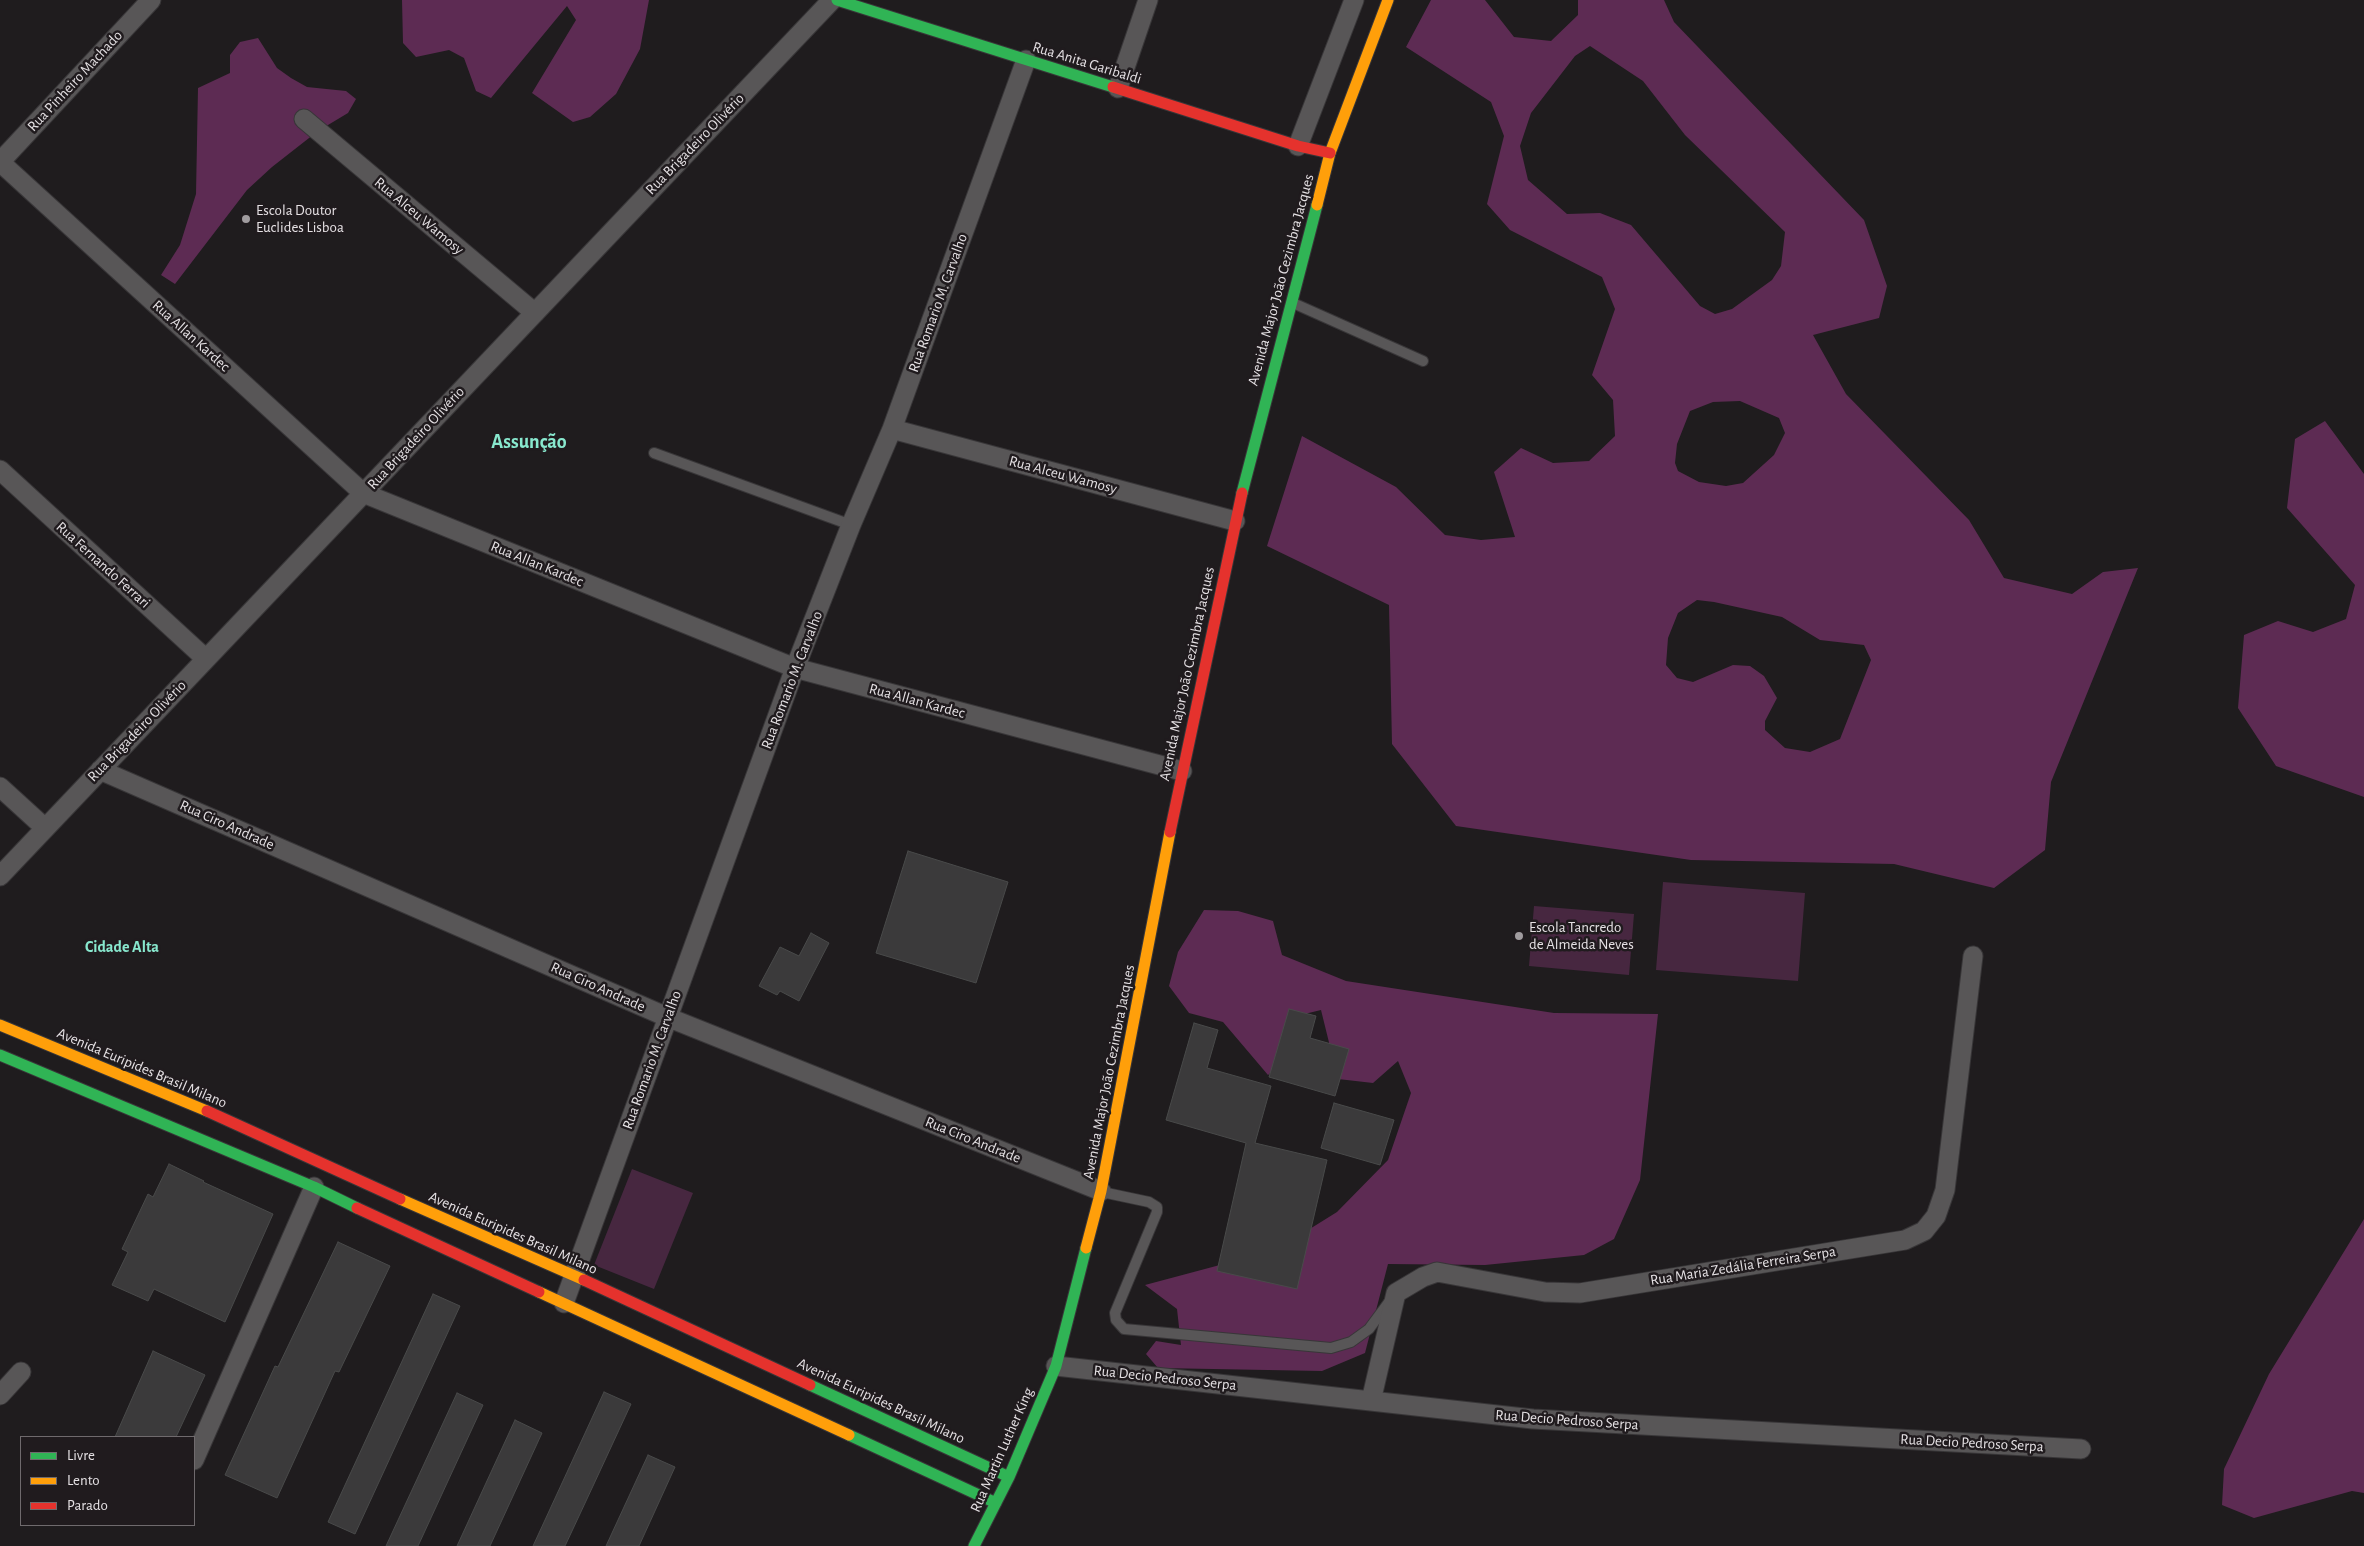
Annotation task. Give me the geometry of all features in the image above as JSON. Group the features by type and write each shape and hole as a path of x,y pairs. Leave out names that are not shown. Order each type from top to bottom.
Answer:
{"main road":[{"name":"Rua Anita Garibaldi","path":"837,0 1298,146 1330,152"},
{"name":"Avenida Major João Cezimbra Jacques","path":"1056,1366 1101,1192 1182,771 1235,521 1290,301 1330,152 1388,0"},
{"name":"Avenida Euripides Brasil Milano","path":"0,1025 195,1121 456,1240 564,1302 651,1327 834,1412 996,1503"},
{"name":"Avenida Euripides Brasil Milano","path":"0,1055 195,1121 314,1187 456,1240 575,1276 651,1327 834,1412 1009,1477"},
{"name":"Rua Martin Luther King","path":"974,1546 1009,1477 1056,1366"}],"street":[{"name":"Rua Pinheiro Machado","path":"0,162 151,0"},
{"name":"Rua Brigadeiro Olivério","path":"0,876 832,0"},
{"path":"1118,88 1148,0"},
{"path":"1298,146 1354,0"},
{"name":"Rua Romario M. Carvalho","path":"564,1302 795,668 851,525 892,429 1026,60"},
{"name":"Rua Alceu Wamosy","path":"304,119 535,313"},
{"name":"Rua Allan Kardec","path":"0,162 363,494 795,668 1182,771"},
{"name":"Rua Alceu Wamosy","path":"892,429 1235,521"},
{"name":"Rua Fernando Ferrari","path":"0,470 206,659"},
{"name":"Rua Ciro Andrade","path":"100,770 667,1017 1101,1192"},
{"path":"0,787 45,828"},
{"name":"Rua Maria Zedália Ferreira Serpa","path":"1396,1293 1423,1277 1437,1272 1545,1292 1580,1293 1904,1240 1924,1231 1936,1216 1945,1190 1973,956"},
{"path":"195,1458 314,1187"},
{"path":"1371,1401 1396,1293"},
{"name":"Rua Decio Pedroso Serpa","path":"1056,1366 1533,1419 2081,1449"},
{"path":"0,1395 21,1372"}],"lane":[{"path":"1290,301 1423,361"},
{"path":"654,453 851,525"},
{"path":"1101,1192 1149,1202 1157,1207 1157,1212 1115,1313 1116,1320 1124,1330 1331,1348 1351,1342 1370,1329 1396,1293"}],"shaded area":[{"path":"402,0 649,0 640,49 616,94 590,117 573,122 532,93 576,20 567,6 491,98 476,91 464,58 449,50 416,57 403,43"},
{"path":"1431,0 1485,0 1514,37 1551,41 1578,15 1578,0 1664,0 1674,22 1864,220 1887,286 1879,318 1813,335 1846,394 1969,520 2004,578 2072,594 2103,572 2138,568 2051,782 2045,850 1994,888 1894,864 1691,860 1456,826 1392,744 1389,605 1267,546 1302,436 1396,487 1445,535 1481,540 1515,537 1494,472 1521,448 1553,463 1589,461 1615,436 1613,400 1592,375 1615,309 1602,277 1510,230 1487,204 1504,136 1491,102 1406,47","holes":["1590,46 1643,81 1685,135 1785,232 1781,266 1772,280 1732,309 1715,314 1700,306 1631,225 1600,213 1567,214 1528,180 1520,146 1531,113 1575,56","1740,401 1779,418 1785,433 1774,455 1743,483 1726,486 1699,482 1678,471 1675,463 1677,444 1690,411 1713,402","1697,600 1714,602 1782,617 1820,640 1864,645 1871,660 1840,739 1810,752 1785,748 1765,730 1765,721 1777,698 1764,676 1750,666 1733,665 1693,682 1677,678 1666,665 1668,638 1678,613"]},
{"path":"258,38 277,68 291,78 307,87 346,91 356,99 348,113 318,131 272,167 247,190 175,284 161,275 180,245 196,194 198,88 230,73 230,55 240,42"},
{"path":"2325,421 2364,474 2364,797 2276,766 2238,708 2244,635 2278,621 2313,632 2346,619 2355,585 2287,508 2295,439"},
{"path":"1663,882 1805,893 1798,981 1656,970"},
{"path":"1534,906 1634,914 1629,975 1529,966"},
{"path":"1204,910 1238,911 1273,921 1282,955 1346,981 1554,1013 1658,1014 1640,1180 1614,1239 1584,1255 1485,1265 1388,1264 1365,1353 1322,1371 1158,1368 1146,1354 1156,1341 1181,1345 1177,1309 1145,1285 1276,1250 1337,1212 1388,1160 1411,1093 1398,1061 1373,1083 1338,1079 1321,1010 1288,1018 1293,1053 1268,1075 1223,1022 1189,1013 1169,986 1178,952"},
{"path":"632,1169 693,1193 654,1289 594,1265"},
{"path":"2364,1219 2364,1493 2352,1491 2254,1518 2222,1505 2224,1469 2269,1374"}],"building":[{"path":"908,851 1008,882 976,983 876,953"},
{"path":"811,933 829,943 799,1001 780,991 777,995 759,986 780,947 799,956"},
{"path":"1289,1009 1316,1016 1310,1038 1349,1049 1335,1096 1269,1077"},
{"path":"1194,1023 1218,1030 1207,1068 1271,1086 1255,1143 1327,1160 1297,1289 1217,1271 1246,1143 1166,1120"},
{"path":"1334,1103 1394,1120 1380,1165 1321,1148"},
{"path":"169,1164 273,1214 225,1322 154,1289 148,1301 112,1285 128,1252 122,1249 148,1194 153,1197"},
{"path":"338,1242 390,1266 339,1372 335,1371 277,1498 225,1475 275,1366 278,1367"},
{"path":"433,1294 460,1306 355,1534 328,1522"},
{"path":"153,1351 205,1375 176,1436 115,1436"},
{"path":"604,1392 631,1404 565,1546 533,1546"},
{"path":"457,1393 483,1405 418,1546 386,1546"},
{"path":"515,1420 542,1433 490,1546 457,1546"},
{"path":"648,1455 675,1467 639,1546 606,1546"}],"traffic: fast":[{"path":"837,0 1113,87"},
{"path":"1242,493 1317,205"},
{"path":"0,1055 314,1187 357,1208"},
{"path":"974,1546 1009,1477 1056,1366 1086,1248"},
{"path":"810,1385 1009,1477"},
{"path":"849,1435 996,1503"}],"traffic: slow":[{"path":"1317,205 1330,153 1388,0"},
{"path":"1086,1248 1101,1191 1170,832"},
{"path":"0,1025 207,1111"},
{"path":"400,1199 584,1280"},
{"path":"539,1292 849,1435"}],"traffic: jam":[{"path":"1113,87 1298,146 1330,153"},
{"path":"1170,832 1242,493"},
{"path":"207,1111 400,1199"},
{"path":"357,1208 539,1292"},
{"path":"584,1280 810,1385"}],"place":[{"name":"Escola Doutor Euclides Lisboa","path":"246,219"},
{"name":"Escola Tancredo de Almeida Neves","path":"1519,936"}],"district":[{"name":"Assunção","path":"529,442"},
{"name":"Cidade Alta","path":"122,947"}]}
